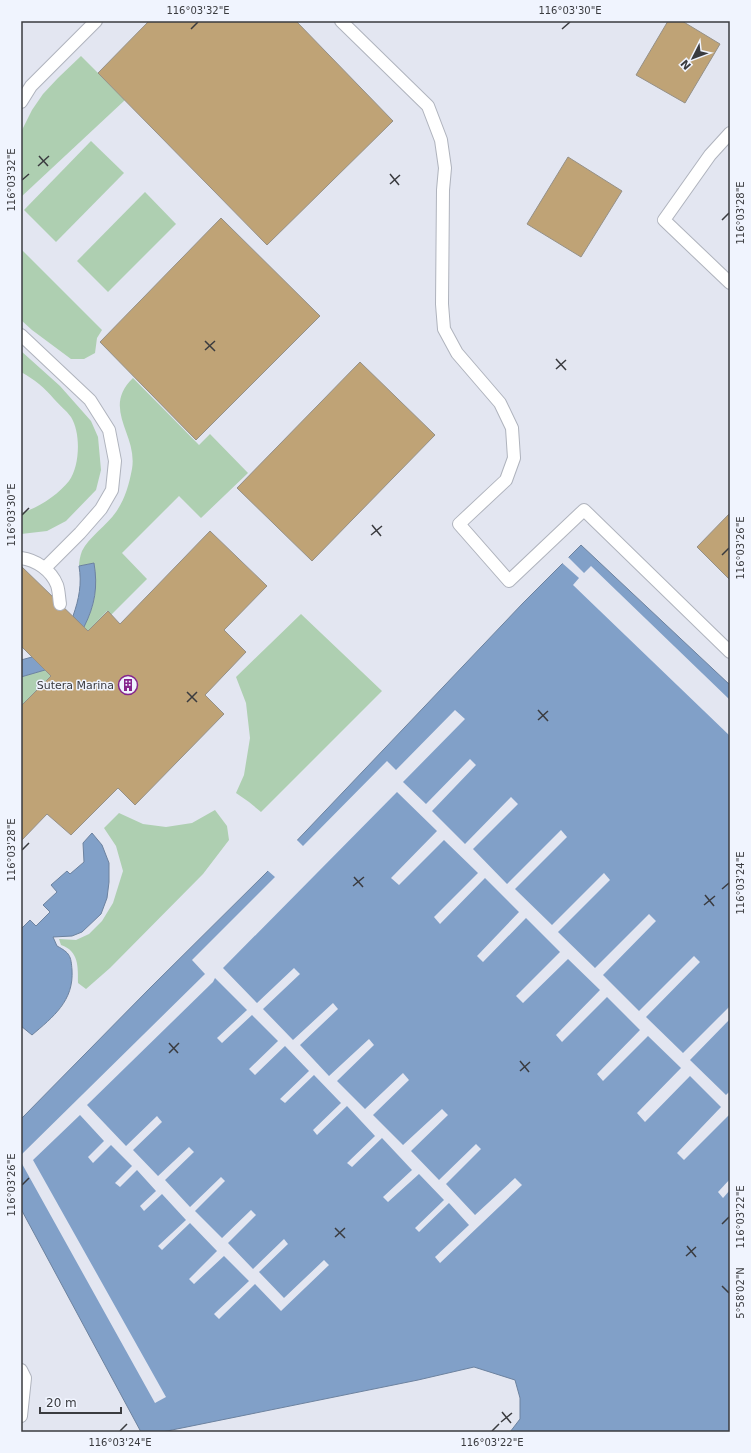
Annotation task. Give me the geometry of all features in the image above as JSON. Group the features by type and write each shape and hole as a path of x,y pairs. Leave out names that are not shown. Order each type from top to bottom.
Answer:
{"lane":[{"path":"21,102 31,86 96,21"},
{"path":"341,21 428,106 441,140 445,168 443,190 442,304 444,329 457,353 500,403 512,428 514,458 506,480 459,524 509,581 584,510 730,652"},
{"path":"730,133 710,155 664,220 730,283"},
{"path":"21,335 90,400 109,430 115,461 112,490 101,509 80,533 45,568"},
{"path":"21,558 30,560 45,568 57,585 60,604"},
{"path":"21,1370 25,1378 21,1416"}],"green space":[{"path":"81,56 125,100 21,197 21,132 32,110 43,94"},
{"path":"91,141 124,173 56,242 24,210"},
{"path":"145,192 176,224 108,292 77,261"},
{"path":"21,249 102,330 97,338 95,353 84,359 71,359 21,320"},
{"path":"21,351 60,386 91,421 98,437 101,470 96,490 66,521 47,531 21,534 21,513 34,508 47,500 59,491 73,475 77,458 78,440 74,424 67,412 43,387 21,372"},
{"path":"133,378 199,445 210,434 248,473 201,518 179,496 122,553 147,579 111,615 107,611 88,631 84,627 91,611 95,596 94,563 79,566 80,559 85,546 116,512 122,502 128,486 132,469 132,456 120,411 120,400 124,389"},
{"path":"301,614 382,691 261,812 236,793 244,775 250,738 246,703 236,677"},
{"path":"45,670 51,676 21,706 21,677"},
{"path":"215,810 227,826 229,840 203,874 110,968 86,989 78,983 78,971 74,955 71,951 61,945 59,939 76,940 89,934 102,921 113,903 123,871 116,846 104,828 119,813 143,824 166,827 192,823"}],"water":[{"path":"581,545 730,685 730,1432 510,1432 520,1419 520,1398 515,1380 474,1367 418,1380 162,1432 141,1432 21,1209 21,1119 267,872 523,603"},
{"path":"94,563 96,580 95,596 91,611 84,627 73,616 79,591 79,566"},
{"path":"32,657 45,670 21,677 21,660"},
{"path":"92,833 102,845 109,863 107,898 101,914 82,932 72,936 53,937 57,946 69,955 71,961 72,981 70,991 61,1007 32,1035 21,1026 21,929 30,920 36,926 50,912 43,905 57,892 51,885 67,871 70,874 84,862 83,843"}],"pier":[{"path":"567,556 584,573 591,566 730,700 730,736 573,585 579,578 561,562"},
{"path":"455,710 465,719 403,782 426,804 470,759 476,765 432,811 465,844 511,797 518,804 473,849 507,884 561,830 567,837 515,889 552,925 604,873 610,880 558,932 595,968 649,914 656,921 603,975 639,1011 694,956 700,962 646,1017 683,1053 730,1006 730,1019 690,1060 726,1095 730,1091 730,1116 729,1115 684,1160 677,1153 721,1107 690,1076 645,1122 637,1113 681,1068 648,1036 603,1081 597,1074 640,1030 607,997 562,1042 556,1035 600,990 568,959 523,1003 516,996 560,952 526,918 483,962 477,956 519,912 485,878 440,924 434,917 478,873 444,840 399,885 391,878 437,831 397,792 223,968 257,1003 294,968 300,974 263,1009 293,1040 333,1003 338,1009 300,1045 329,1076 369,1039 374,1045 337,1081 365,1109 403,1073 409,1080 373,1115 403,1145 442,1109 448,1115 411,1151 439,1180 476,1144 481,1149 446,1184 475,1215 515,1178 522,1185 440,1263 435,1257 469,1225 449,1203 419,1232 415,1228 444,1200 419,1174 388,1202 383,1197 412,1170 382,1138 352,1167 347,1163 375,1136 347,1106 317,1135 313,1130 341,1103 314,1075 285,1103 280,1099 309,1071 285,1046 255,1075 249,1069 278,1041 252,1015 222,1043 217,1038 247,1010 215,978 213,982 87,1105 126,1146 157,1116 162,1122 133,1150 158,1176 189,1147 194,1152 165,1180 190,1207 221,1177 225,1181 195,1211 222,1238 251,1210 256,1215 228,1243 253,1269 284,1239 288,1244 259,1272 284,1298 324,1260 329,1265 281,1311 255,1284 219,1319 214,1314 249,1281 224,1256 194,1284 189,1279 217,1251 190,1223 162,1250 158,1246 186,1220 162,1194 144,1211 140,1206 156,1191 137,1170 120,1187 115,1183 132,1166 111,1145 93,1163 88,1157 104,1141 80,1115 33,1160 166,1397 155,1403 21,1162 21,1155 205,974 192,960 275,877 267,870 296,839 303,846 387,761 396,770"},
{"path":"730,1179 730,1190 723,1198 718,1192"}],"building":[{"path":"149,21 296,21 393,121 267,245 98,73"},
{"path":"668,21 682,21 720,44 685,103 636,75"},
{"path":"568,157 622,191 581,257 527,224"},
{"path":"221,218 320,316 196,440 100,342"},
{"path":"360,362 435,435 312,561 237,488"},
{"path":"730,513 730,580 697,547"},
{"name":"Sutera Marina","path":"210,531 267,586 224,630 246,652 205,695 224,714 135,805 118,788 71,835 47,814 21,841 21,706 51,676 21,646 21,566 88,631 108,611 120,624"}],"place":[{"name":"Sutera Marina","path":"128,685"}]}
